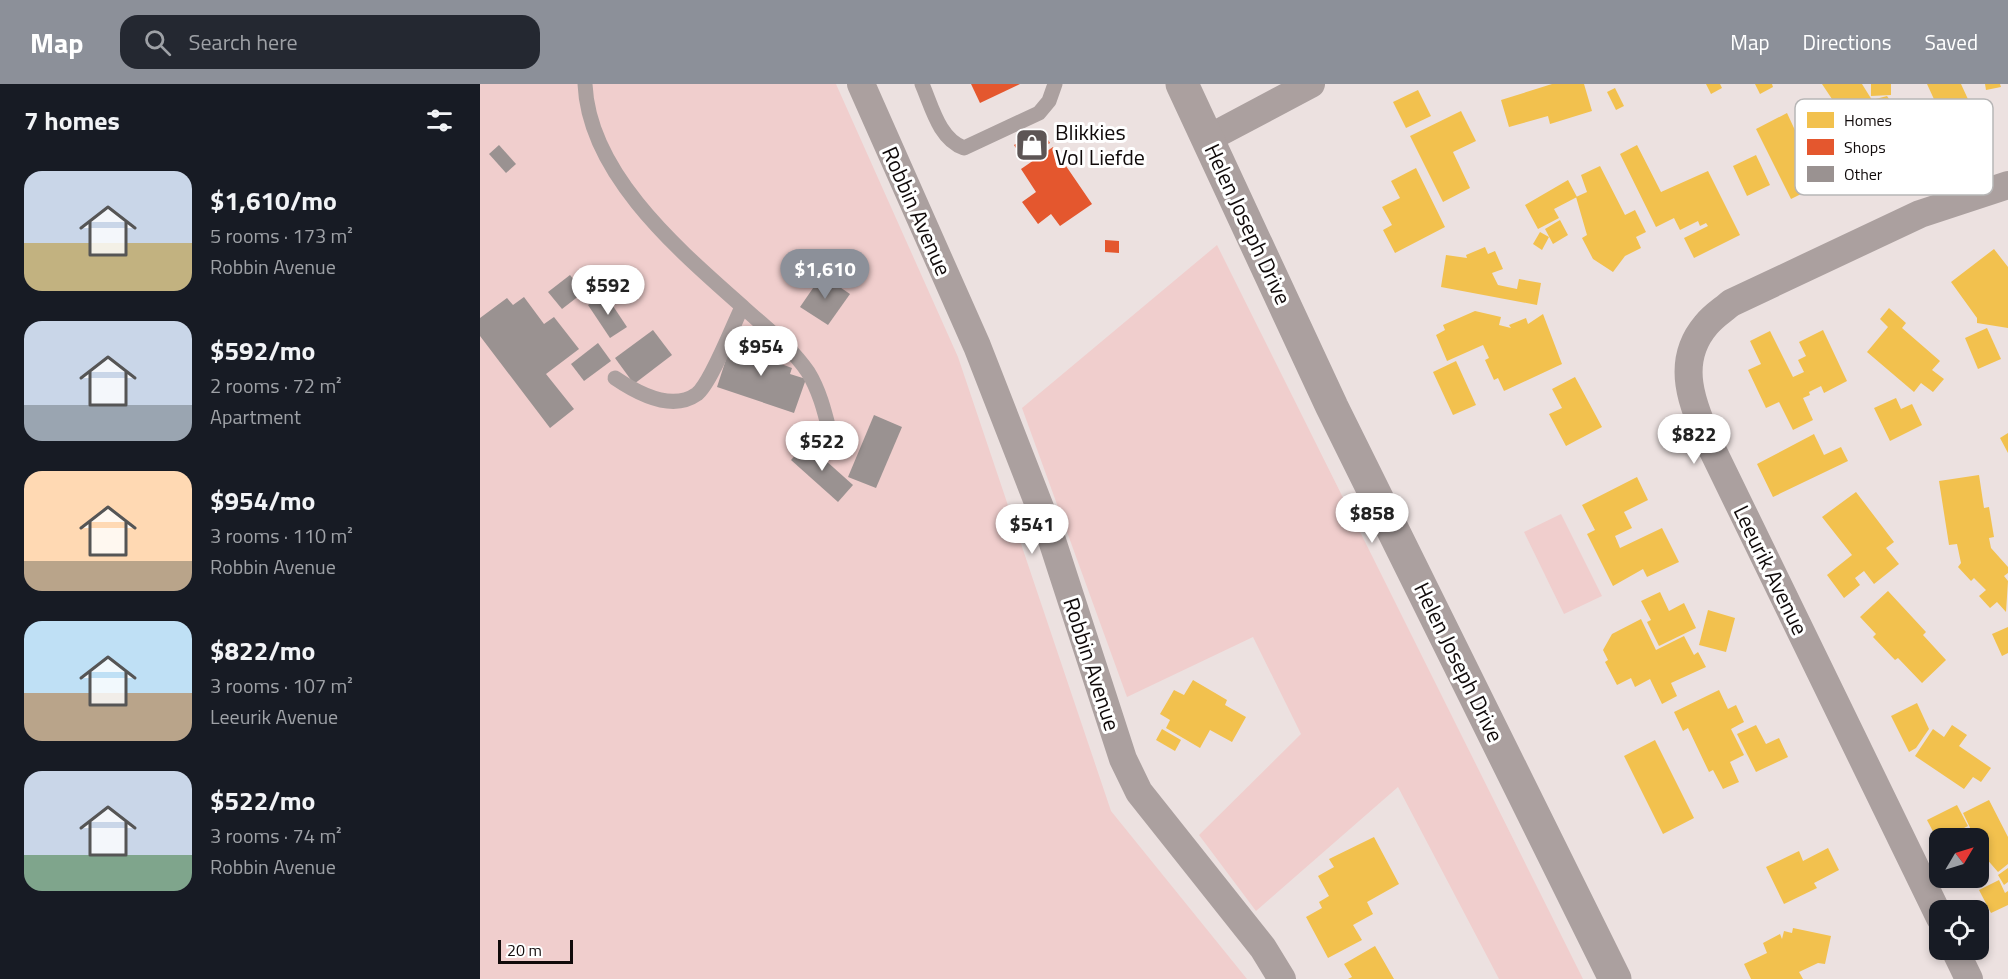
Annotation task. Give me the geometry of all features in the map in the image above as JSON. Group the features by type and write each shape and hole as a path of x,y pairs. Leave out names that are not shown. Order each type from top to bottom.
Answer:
{"street":[{"name":"Robbin Avenue","path":"861,84 976,346 1048,528 1123,759 1139,792 1263,948 1282,979"},
{"name":"Helen Joseph Drive","path":"1182,84 1332,407 1615,979"},
{"path":"1209,138 1311,84"},
{"name":"Leeurik Avenue","path":"1993,190 2008,185"},
{"name":"Leeurik Avenue","path":"1931,900 1713,451 1695,411 1687,377 1694,346 1705,325 1731,303 1920,214 1978,195"},
{"path":"1960,960 1970,979"}],"lane":[{"path":"585,84 585,98 598,145 629,194 702,271 784,344 808,373 823,405 832,441"},
{"path":"922,84 945,137 954,145 964,148 1039,113 1049,101 1055,84"},
{"path":"615,378 635,392 657,399 680,401 698,393 710,374 742,307"}],"shaded area":[{"path":"480,84 836,84 958,357 1111,811 1247,979 480,979"},
{"path":"1217,245 1583,979 1499,979 1398,787 1256,911 1199,835 1301,734 1253,637 1127,697 1022,408"},
{"path":"1561,514 1602,596 1564,614 1524,532"}],"building: Homes":[{"path":"1552,84 1584,84 1592,111 1550,124 1548,116 1509,127 1501,100"},
{"path":"1706,84 1720,84 1722,88 1711,94"},
{"path":"1755,84 1772,84 1773,87 1760,94"},
{"path":"1822,84 1862,84 1871,99 1832,99"},
{"path":"1871,84 1891,84 1891,95 1871,96"},
{"path":"1927,84 1961,84 1968,99 1934,99"},
{"path":"1985,84 2000,84 2001,87 1986,90"},
{"path":"1615,88 1624,106 1616,110 1607,92"},
{"path":"1418,90 1431,116 1406,128 1393,102"},
{"path":"1461,111 1476,141 1453,152 1470,188 1443,202 1410,136"},
{"path":"1787,113 1795,130 1795,195 1799,195 1791,199 1756,129"},
{"path":"1637,145 1661,192 1708,171 1740,235 1694,258 1684,238 1708,226 1706,223 1700,226 1698,221 1680,230 1674,218 1656,227 1620,154"},
{"path":"1756,155 1770,185 1747,196 1733,166"},
{"path":"1600,166 1625,215 1635,210 1646,232 1636,237 1641,248 1625,256 1613,272 1593,259 1582,238 1587,235 1576,197 1587,192 1581,175"},
{"path":"1416,168 1445,227 1395,253 1383,230 1392,225 1382,207 1400,198 1391,181"},
{"path":"1568,180 1577,197 1554,209 1559,218 1538,229 1525,205"},
{"path":"1560,220 1568,235 1553,244 1545,229"},
{"path":"1540,232 1549,237 1542,250 1533,244"},
{"path":"1485,247 1488,254 1495,251 1503,269 1492,273 1498,285 1517,289 1519,279 1541,283 1537,305 1441,287 1446,255 1467,258 1466,255"},
{"path":"1994,249 2008,267 2008,328 1977,323 1977,318 1951,282"},
{"path":"1889,308 1906,323 1902,328 1940,361 1932,370 1944,379 1933,392 1921,383 1914,392 1867,352 1888,327 1880,319"},
{"path":"1475,311 1501,317 1499,325 1511,328 1509,325 1526,318 1528,324 1543,314 1562,364 1504,391 1498,378 1494,380 1485,360 1489,358 1483,345 1447,361 1436,335 1445,330 1443,325"},
{"path":"1987,328 2001,359 1978,369 1965,338"},
{"path":"1823,330 1847,381 1824,393 1821,386 1809,392 1810,395 1803,398 1813,420 1793,430 1779,402 1766,408 1748,370 1761,364 1750,341 1770,331 1793,377 1804,372 1798,360 1806,356 1799,342"},
{"path":"1456,361 1476,405 1453,415 1433,372"},
{"path":"1575,377 1602,427 1566,446 1549,414 1562,408 1552,389"},
{"path":"1896,398 1901,409 1912,404 1922,425 1890,441 1874,408"},
{"path":"2008,433 2008,453 2000,438"},
{"path":"1814,434 1824,455 1841,447 1848,461 1773,497 1757,464"},
{"path":"1979,475 1984,508 1989,507 1994,537 1989,538 1991,548 2008,567 2008,573 2004,576 2008,581 2006,612 1997,602 1990,608 1979,596 1986,590 1974,578 1971,581 1958,567 1961,563 1957,544 1949,545 1939,481"},
{"path":"1637,477 1648,500 1624,512 1632,528 1615,536 1620,548 1662,528 1679,562 1647,577 1643,569 1613,586 1587,534 1595,530 1582,505"},
{"path":"1856,492 1894,542 1886,548 1899,564 1874,584 1864,571 1855,578 1860,585 1844,598 1827,575 1852,555 1822,517"},
{"path":"1888,591 1926,632 1923,635 1946,660 1922,683 1898,658 1895,660 1873,637 1876,634 1860,617"},
{"path":"1660,592 1669,611 1684,603 1696,628 1659,646 1647,622 1651,620 1641,601"},
{"path":"1708,610 1735,618 1726,652 1699,645"},
{"path":"1641,619 1656,650 1684,636 1694,655 1698,652 1706,667 1671,683 1677,696 1662,704 1650,679 1635,687 1631,678 1617,685 1605,662 1608,660 1603,650 1612,634"},
{"path":"2008,627 2008,653 2002,656 1992,634"},
{"path":"1193,680 1227,700 1225,705 1246,717 1232,742 1210,730 1200,748 1166,728 1170,720 1160,714 1174,690 1184,695"},
{"path":"1719,690 1728,709 1736,705 1744,722 1731,729 1744,755 1730,762 1739,782 1723,789 1713,770 1709,772 1688,728 1683,731 1674,712"},
{"path":"1917,703 1929,729 1916,748 1909,752 1891,716"},
{"path":"1756,725 1766,744 1779,738 1788,757 1756,772 1737,734"},
{"path":"1952,725 1967,735 1959,746 1991,768 1981,782 1973,777 1964,789 1915,756 1933,729 1944,737"},
{"path":"1162,729 1181,740 1175,751 1156,740"},
{"path":"1655,740 1694,818 1663,834 1624,756"},
{"path":"1989,800 2008,837 2008,864 1998,872 1989,862 1989,828 1970,828 1963,813"},
{"path":"1957,805 1968,826 1931,828 1927,820"},
{"path":"1374,837 1399,884 1367,902 1373,914 1353,925 1362,940 1328,958 1306,917 1322,908 1319,902 1329,896 1318,876 1334,867 1329,859"},
{"path":"1828,848 1839,870 1814,883 1817,888 1784,904 1766,867 1799,851 1803,861"},
{"path":"2008,868 2008,882 2004,885 1998,875"},
{"path":"1999,880 2005,893 2008,891 2008,905 1991,913 1989,900 1984,900 1979,890 1989,888 1989,885"},
{"path":"1793,928 1831,936 1825,964 1818,963 1799,972 1803,979 1751,979 1744,964 1767,953 1763,943 1780,934 1782,939 1784,931 1792,933"},
{"path":"1375,946 1394,979 1348,979 1352,977 1344,964"}],"building: Shops":[{"path":"971,84 1020,84 980,103"},
{"path":"1041,129 1050,143 1023,159 1014,145"},
{"path":"1053,147 1092,204 1060,226 1051,214 1038,224 1022,202 1036,192 1021,169"},
{"path":"1105,240 1119,241 1119,253 1105,252"}],"building: Other":[{"path":"499,145 516,164 506,173 489,154"},
{"path":"570,275 584,292 562,309 548,292"},
{"path":"822,275 850,294 828,325 800,307"},
{"path":"605,294 627,327 610,338 588,305"},
{"path":"524,297 544,324 554,317 579,349 546,374 574,409 550,428 480,336 480,318 507,298 513,305"},
{"path":"653,330 672,355 634,384 615,358"},
{"path":"748,340 777,350 773,361 792,368 790,374 806,379 794,413 717,387 730,347 744,352"},
{"path":"598,343 611,361 584,381 571,364"},
{"path":"874,415 902,427 876,488 848,477"},
{"path":"806,443 853,485 838,502 791,460"}],"place":[{"name":"Blikkies Vol Liefde","path":"1032,145"}]}
